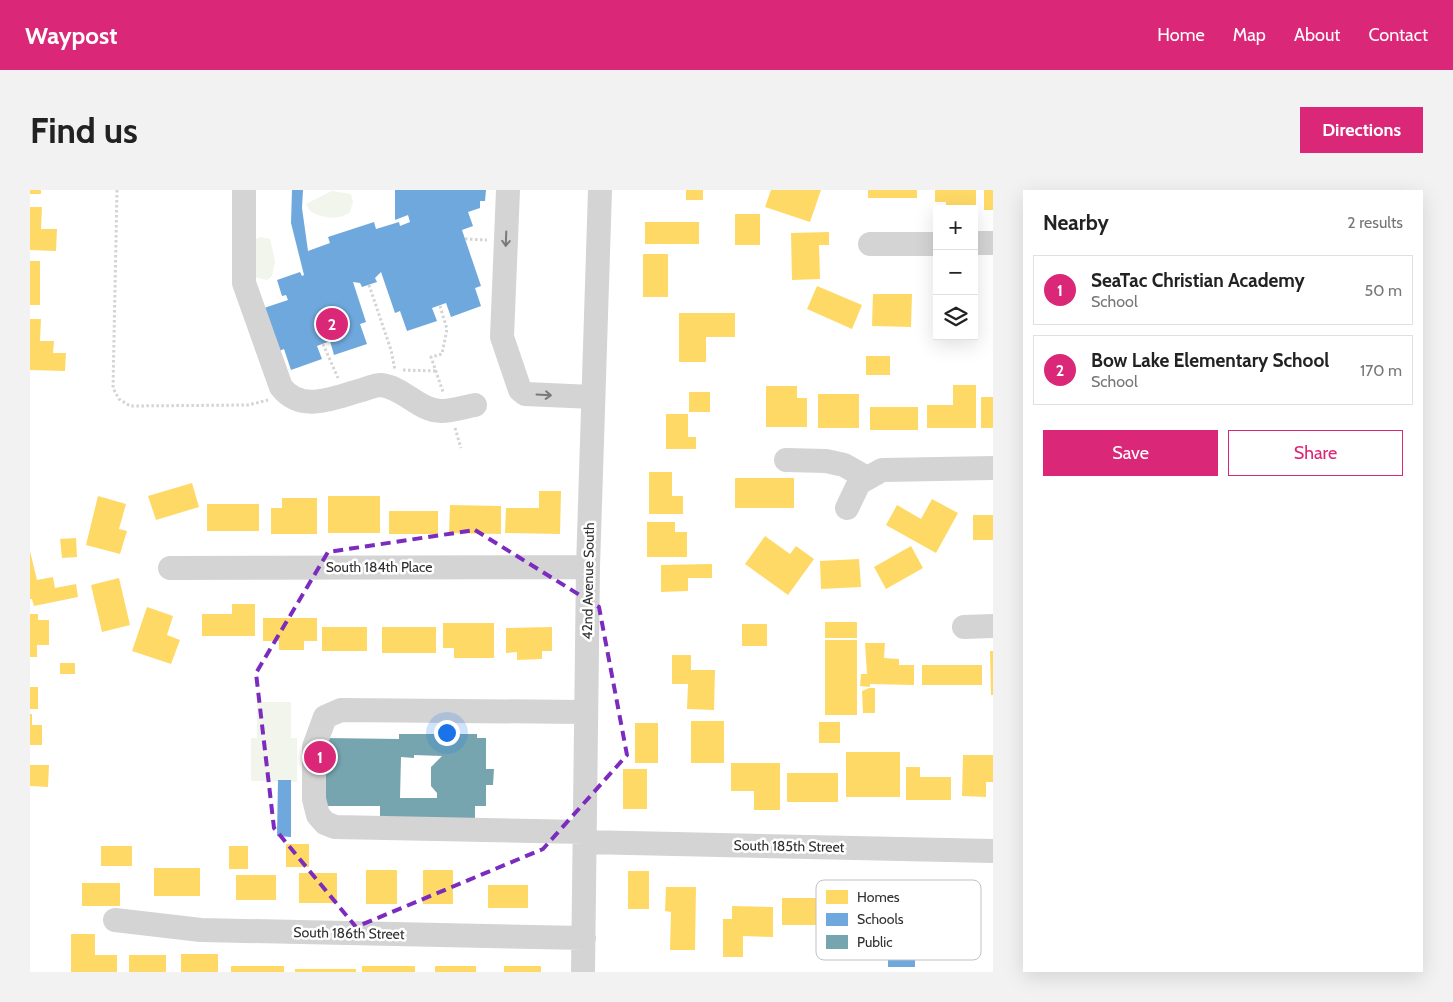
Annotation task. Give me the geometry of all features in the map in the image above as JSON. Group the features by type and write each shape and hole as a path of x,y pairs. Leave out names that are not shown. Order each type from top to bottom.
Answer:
{"street":[{"path":"244,190 244,283 281,387 288,395 301,401 314,403 380,385 392,379 400,391 426,407 440,411 475,405"},
{"path":"508,190 502,338 520,390 525,394 594,397"},
{"name":"42nd Avenue South","path":"583,972 588,567 600,190"},
{"path":"978,244 993,243"},
{"path":"870,244 933,244"},
{"path":"786,460 826,461 844,464 867,478"},
{"path":"847,508 859,483 882,470 993,468"},
{"name":"South 184th Place","path":"170,568 588,567"},
{"path":"964,627 993,626"},
{"name":"South 185th Street","path":"586,712 341,710 325,717 314,747 314,799 318,815 325,823 335,827 993,851"},
{"name":"South 186th Street","path":"115,920 201,930 584,938"}],"path":[{"path":"117,190 113,388 119,399 130,406 248,404 288,395"},
{"path":"369,285 391,350 392,379 436,371"},
{"path":"440,306 447,330 442,354 431,357 461,448"},
{"path":"323,344 345,394"}],"highlighted area":[{"path":"475,530 599,607 627,755 543,849 356,927 274,828 256,673 328,552"}],"shaded area":[{"path":"332,191 351,194 353,202 350,212 341,217 331,218 311,212 306,204"},
{"path":"260,237 270,239 275,261 272,276 267,280 254,277 254,240"},
{"path":"257,702 291,702 291,738 297,738 297,782 251,781 251,738 257,738"}],"building: Homes":[{"path":"30,190 41,190 41,194 30,194"},
{"path":"686,190 703,190 703,200 686,200"},
{"path":"771,190 821,190 810,222 765,207"},
{"path":"868,190 917,190 917,198 868,198"},
{"path":"935,190 976,190 976,205 946,205 946,202 935,202"},
{"path":"984,190 993,190 993,210 984,210"},
{"path":"30,207 42,207 41,229 57,229 56,251 30,250"},
{"path":"735,214 760,214 760,245 735,245"},
{"path":"645,222 699,222 699,244 645,244"},
{"path":"829,232 829,245 819,245 820,279 792,280 791,233"},
{"path":"643,254 668,254 668,297 643,297"},
{"path":"30,261 40,261 40,305 30,305"},
{"path":"817,286 862,305 852,329 807,309"},
{"path":"873,294 912,294 911,327 872,326"},
{"path":"679,313 735,313 735,337 706,337 706,362 679,362"},
{"path":"30,319 41,319 40,341 54,341 53,353 66,353 65,371 30,370"},
{"path":"866,356 890,356 890,375 866,375"},
{"path":"953,385 976,385 976,428 927,428 927,405 953,405"},
{"path":"766,386 797,386 797,398 807,398 807,427 766,427"},
{"path":"689,392 710,392 710,412 689,412"},
{"path":"818,394 859,394 859,428 818,428"},
{"path":"981,397 993,397 993,428 981,428"},
{"path":"870,407 918,407 918,430 870,430"},
{"path":"666,414 688,414 688,437 696,437 696,449 666,449"},
{"path":"649,472 672,472 672,496 683,496 683,514 649,514"},
{"path":"735,478 794,478 794,508 735,508"},
{"path":"192,483 199,507 156,520 148,496"},
{"path":"539,491 561,491 560,534 505,533 506,508 539,508"},
{"path":"98,496 126,504 119,529 127,531 120,554 86,545"},
{"path":"328,496 380,496 380,533 328,533"},
{"path":"282,498 317,498 317,534 271,534 271,508 282,508"},
{"path":"932,499 958,513 936,553 886,525 897,505 921,519"},
{"path":"207,504 259,504 259,531 207,531"},
{"path":"450,505 501,506 501,534 449,533"},
{"path":"389,511 438,511 438,534 389,534"},
{"path":"973,515 993,515 993,540 973,540"},
{"path":"647,522 675,522 675,532 687,532 687,557 647,557"},
{"path":"765,536 790,554 796,546 814,559 788,595 745,564"},
{"path":"76,538 77,557 62,558 60,539"},
{"path":"911,546 923,568 886,589 874,567"},
{"path":"30,551 37,580 53,577 55,588 76,584 78,597 34,606 32,599 30,599"},
{"path":"859,559 861,587 821,589 820,561"},
{"path":"712,564 712,578 688,578 688,591 661,592 661,565"},
{"path":"119,578 130,625 102,632 91,585"},
{"path":"232,604 255,604 255,636 202,636 202,614 232,614"},
{"path":"147,607 173,616 167,635 180,640 171,664 132,651"},
{"path":"30,614 38,614 38,620 49,620 49,645 37,645 37,657 30,657"},
{"path":"263,618 317,618 317,641 304,641 304,650 279,650 279,641 263,641"},
{"path":"825,622 857,622 857,638 825,638"},
{"path":"443,623 494,623 494,658 454,658 454,648 443,648"},
{"path":"742,624 767,624 767,646 742,646"},
{"path":"322,627 367,627 367,651 322,651"},
{"path":"382,627 436,627 436,653 382,653"},
{"path":"552,627 552,651 542,651 542,659 517,660 517,652 506,653 506,628"},
{"path":"825,640 857,640 857,715 825,715"},
{"path":"865,643 885,643 884,658 899,659 899,665 914,665 914,685 870,684 870,687 860,686 861,674 867,674"},
{"path":"990,651 993,651 993,695 991,695"},
{"path":"672,655 691,655 691,670 715,670 714,710 687,709 688,684 672,684"},
{"path":"60,663 75,663 75,674 60,674"},
{"path":"922,665 982,665 982,685 922,685"},
{"path":"30,687 38,687 38,709 30,709"},
{"path":"875,688 875,713 863,713 862,691"},
{"path":"30,714 32,714 32,725 42,725 42,745 30,745"},
{"path":"691,721 724,721 724,763 691,763"},
{"path":"819,722 840,722 840,743 819,743"},
{"path":"635,723 658,723 658,763 635,763"},
{"path":"846,752 900,752 900,797 846,797"},
{"path":"963,755 993,755 993,782 986,782 986,797 962,796"},
{"path":"731,763 780,763 780,810 754,810 754,791 731,791"},
{"path":"30,765 49,765 48,787 30,786"},
{"path":"906,767 920,767 920,777 951,777 951,800 906,800"},
{"path":"623,769 647,769 647,809 623,809"},
{"path":"787,773 838,773 838,802 787,802"},
{"path":"286,844 309,844 309,867 286,867"},
{"path":"101,846 132,846 132,866 101,866"},
{"path":"229,846 248,846 248,869 229,869"},
{"path":"154,868 200,868 200,896 154,896"},
{"path":"366,870 397,870 397,904 366,904"},
{"path":"423,870 453,870 453,904 423,904"},
{"path":"628,871 649,871 649,909 628,909"},
{"path":"299,873 337,873 337,903 299,903"},
{"path":"236,875 276,875 276,900 236,900"},
{"path":"82,883 120,883 120,906 82,906"},
{"path":"488,885 528,885 528,908 488,908"},
{"path":"666,887 696,887 695,950 670,950 671,912 665,911"},
{"path":"782,898 816,898 816,925 782,925"},
{"path":"732,906 773,907 773,937 743,936 743,957 723,957 723,919 732,919"},
{"path":"71,934 95,934 95,955 117,955 117,972 71,972"},
{"path":"181,954 218,954 218,972 181,972"},
{"path":"129,955 166,955 166,972 129,972"},
{"path":"231,966 284,966 284,972 231,972"},
{"path":"362,966 415,966 415,972 362,972"},
{"path":"435,966 476,966 476,972 435,972"},
{"path":"504,966 541,966 541,972 504,972"},
{"path":"295,969 356,969 356,972 295,972"}],"building: Schools":[{"path":"292,190 303,190 302,208 308,251 330,243 328,237 374,222 376,229 399,222 400,226 410,222 408,215 395,220 395,190 486,190 485,201 480,201 480,208 468,212 473,226 462,230 481,286 475,288 481,306 451,317 446,303 432,308 437,321 407,331 400,311 395,313 381,272 375,278 377,282 362,287 360,283 353,282 366,322 360,324 367,344 334,355 330,341 317,346 322,359 291,370 284,349 279,351 264,308 288,300 286,295 282,296 277,280 300,272 302,276 304,275 291,223"},
{"path":"278,780 291,780 291,837 277,836"},
{"path":"888,960 915,960 915,967 888,967"}],"building: Public":[{"path":"399,734 477,734 477,738 486,738 486,769 494,769 493,785 486,785 486,806 475,806 475,819 380,819 380,806 325,806 325,738 399,739","holes":["414,755 442,756 431,767 431,786 437,793 437,798 400,798 401,757 414,758"]}],"place":[{"name":"Bow Lake Elementary School","path":"332,324"},
{"name":"SeaTac Christian Academy","path":"320,757"}]}
